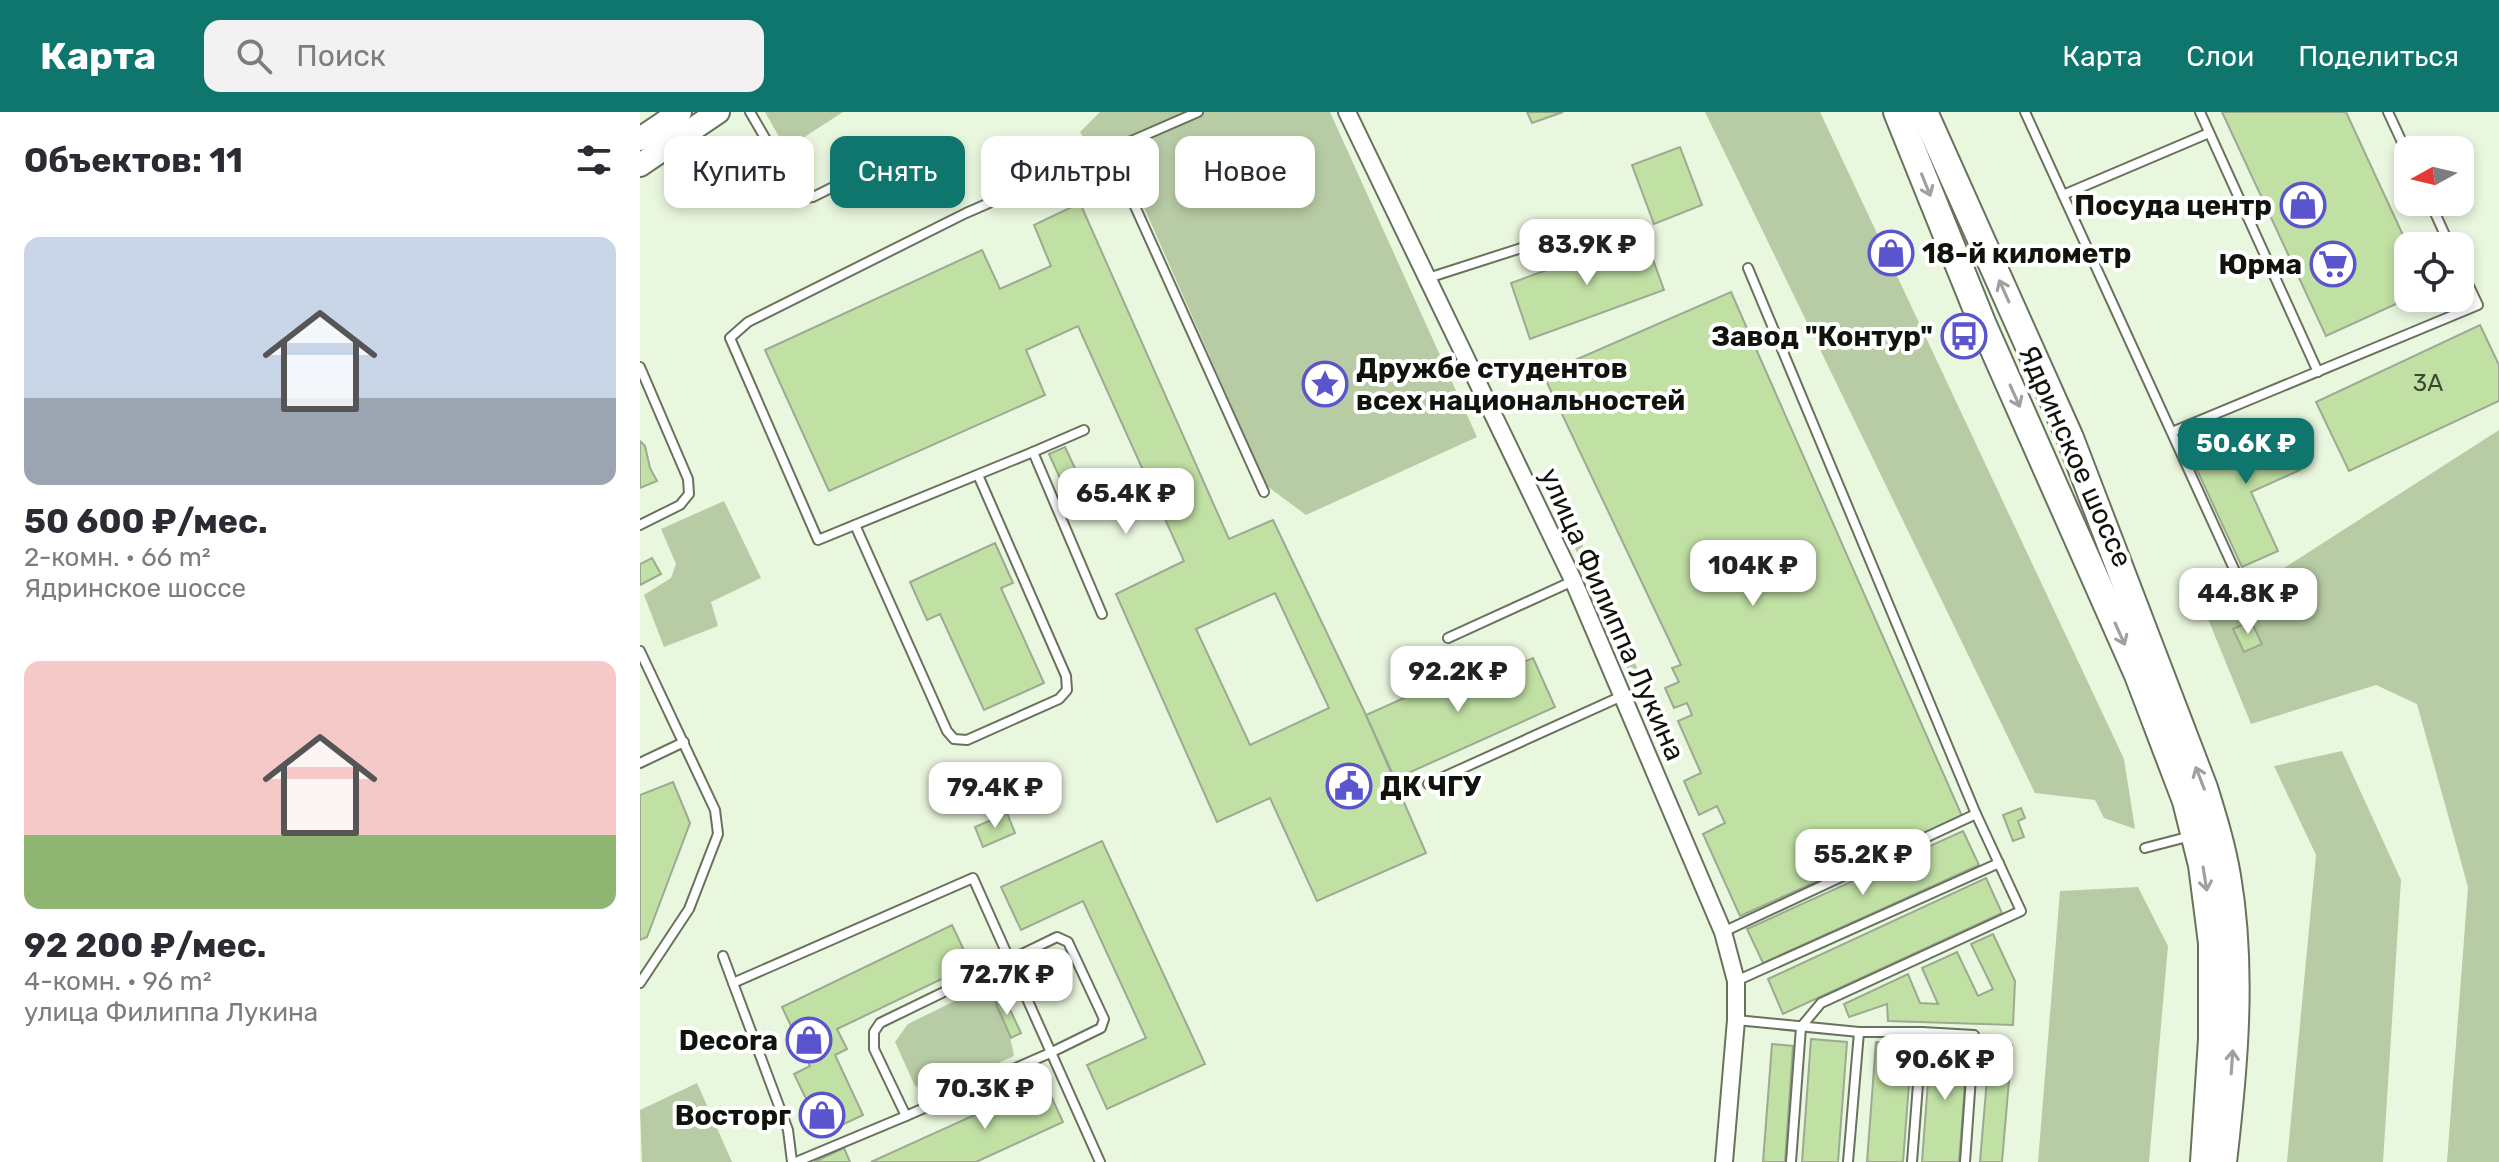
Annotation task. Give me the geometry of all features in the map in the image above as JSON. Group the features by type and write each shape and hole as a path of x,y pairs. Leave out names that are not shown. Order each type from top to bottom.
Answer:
{"main road":[{"path":"640,139 680,112"},
{"path":"640,165 718,112"},
{"name":"Ядринское шоссе","path":"1897,112 1983,325 2138,675 2196,834 2205,878 2212,943 2212,1039 2204,1162"},
{"name":"Ядринское шоссе","path":"1924,112 2070,438 2204,788 2216,827 2229,893 2235,982 2223,1162"}],"street":[{"name":"улица Филиппа Лукина","path":"1347,112 1573,580 1723,932 1736,981 1736,1020 1724,1162"}],"lane":[{"path":"750,112 797,193 804,198 813,197 830,188"},
{"path":"1144,136 1198,112"},
{"path":"2025,112 2245,593"},
{"path":"2200,112 2318,372"},
{"path":"2399,112 2389,114 2399,136"},
{"path":"2063,195 2209,133"},
{"path":"981,207 748,322 730,338 818,540 1084,430"},
{"path":"1136,208 1264,492"},
{"path":"1427,279 1593,225"},
{"path":"1748,268 1976,814 2021,911 1821,1003 1801,1027 1791,1162"},
{"path":"2172,432 2461,312"},
{"path":"640,367 688,479 689,494 680,505 640,525"},
{"path":"1033,452 1102,614"},
{"path":"855,525 947,731 954,739 967,740 1059,699 1067,690 1066,676 978,475"},
{"path":"1448,638 1573,580"},
{"path":"640,651 715,810 718,834 689,909 640,983"},
{"path":"1428,784 1623,696"},
{"path":"640,763 684,742"},
{"path":"1723,932 1976,814"},
{"path":"2145,848 2196,834"},
{"path":"1736,981 1999,863"},
{"path":"733,983 973,878 1100,1162"},
{"path":"723,956 788,1130 794,1162 906,1116 1101,1028 1104,1019 1068,942 1057,937 880,1023 874,1032 874,1049 906,1116"},
{"path":"1736,1020 1859,1032 1974,1035 1965,1162"},
{"path":"1848,1162 1859,1032"},
{"path":"1912,1162 1922,1032"}],"green space":[{"path":"765,112 843,112 806,136 779,136"},
{"path":"1100,112 1330,112 1477,437 1306,515 1267,486 1144,208 1159,208 1159,136 1083,136 1080,132"},
{"path":"1705,112 1820,112 2124,759 2135,829 2104,818 2095,800 2035,793"},
{"path":"2499,430 2499,1162 2447,1162 2468,887 2417,704 2376,685 2251,724 2208,619"},
{"path":"724,501 761,578 711,602 718,626 664,647 644,595 671,578 676,564 661,529"},
{"path":"1565,506 1640,674 1632,679 1558,509"},
{"path":"2342,751 2401,880 2383,1162 2287,1162 2316,855 2274,766"},
{"path":"2138,887 2168,946 2149,1162 2038,1162 2060,891"},
{"path":"981,988 994,1002 1003,1019 1014,1056 934,1092 915,1086 895,1042 908,1024"},
{"path":"697,1083 732,1162 642,1162 640,1110"}],"building":[{"path":"1527,112 1563,112 1532,123"},
{"path":"2222,112 2346,112 2402,232 2394,232 2394,305 2326,336"},
{"path":"1680,147 1702,205 1654,224 1632,165"},
{"path":"1070,208 1082,208 1229,539 1273,520 1366,715 1426,853 1317,901 1270,798 1217,822 1116,594 1184,561 1078,326 1026,350 1045,395 829,491 765,350 982,250 1000,289 1051,266 1034,225","holes":["1275,593 1329,708 1250,745 1196,629"]},
{"path":"1644,235 1664,290 1530,339 1511,283"},
{"path":"1731,292 1962,816 1740,916 1703,834 1725,823 1717,806 1699,815 1684,781 1701,773 1678,721 1692,715 1687,703 1674,708 1665,688 1679,682 1672,668 1681,665 1543,374"},
{"path":"2480,325 2499,365 2499,401 2349,471 2316,402"},
{"path":"2277,420 2300,470 2251,492 2278,551 2242,567 2192,459"},
{"path":"640,441 645,446 650,468 657,481 640,488"},
{"path":"1065,447 1080,479 1064,487 1049,454"},
{"path":"995,543 1013,583 1001,588 1044,683 984,710 940,614 927,620 910,582"},
{"path":"652,558 661,574 640,585 640,564"},
{"path":"2251,621 2262,644 2244,652 2233,629"},
{"path":"1533,658 1555,707 1395,779 1366,715 1478,665 1481,672 1506,661 1509,668"},
{"path":"673,782 690,823 647,937 640,940 640,795"},
{"path":"2021,808 2025,818 2018,821 2024,837 2013,841 2003,815"},
{"path":"1007,813 1015,833 983,847 975,827"},
{"path":"1963,831 1979,865 1763,963 1747,929"},
{"path":"1102,841 1205,1064 1107,1109 1087,1065 1146,1038 1083,901 1021,930 1001,887"},
{"path":"1986,878 2002,913 1783,1014 1768,979"},
{"path":"952,925 971,965 837,1029 847,1049 835,1055 863,1115 823,1134 794,1074 810,1066 782,1007"},
{"path":"1993,934 2015,981 2013,1025 1888,1021 1887,1004 1849,1017 1844,1004 1908,974 1920,1003 1938,1004 1922,968 1957,952 1978,996 1993,989 1971,944"},
{"path":"1003,995 1021,1033 1011,1038 994,999"},
{"path":"1811,1039 1847,1042 1838,1162 1802,1162"},
{"path":"1931,1041 1968,1044 1959,1162 1922,1162"},
{"path":"1876,1042 1912,1045 1903,1162 1867,1162"},
{"path":"1990,1043 2012,1045 2002,1162 1980,1162"},
{"path":"1772,1044 1793,1046 1785,1162 1763,1162"},
{"path":"1045,1083 1063,1122 976,1162 871,1162"},
{"path":"844,1148 850,1162 814,1162"}],"place":[{"name":"Посуда центр","path":"2303,205"},
{"name":"18-й километр","path":"1891,253"},
{"name":"Юрма","path":"2333,264"},
{"name":"Завод \"Контур\"","path":"1964,336"},
{"name":"Дружбе студентов всех национальностей","path":"1325,384"},
{"name":"ДК ЧГУ","path":"1349,786"},
{"name":"Decora","path":"809,1040"},
{"name":"Восторг","path":"822,1115"}]}
